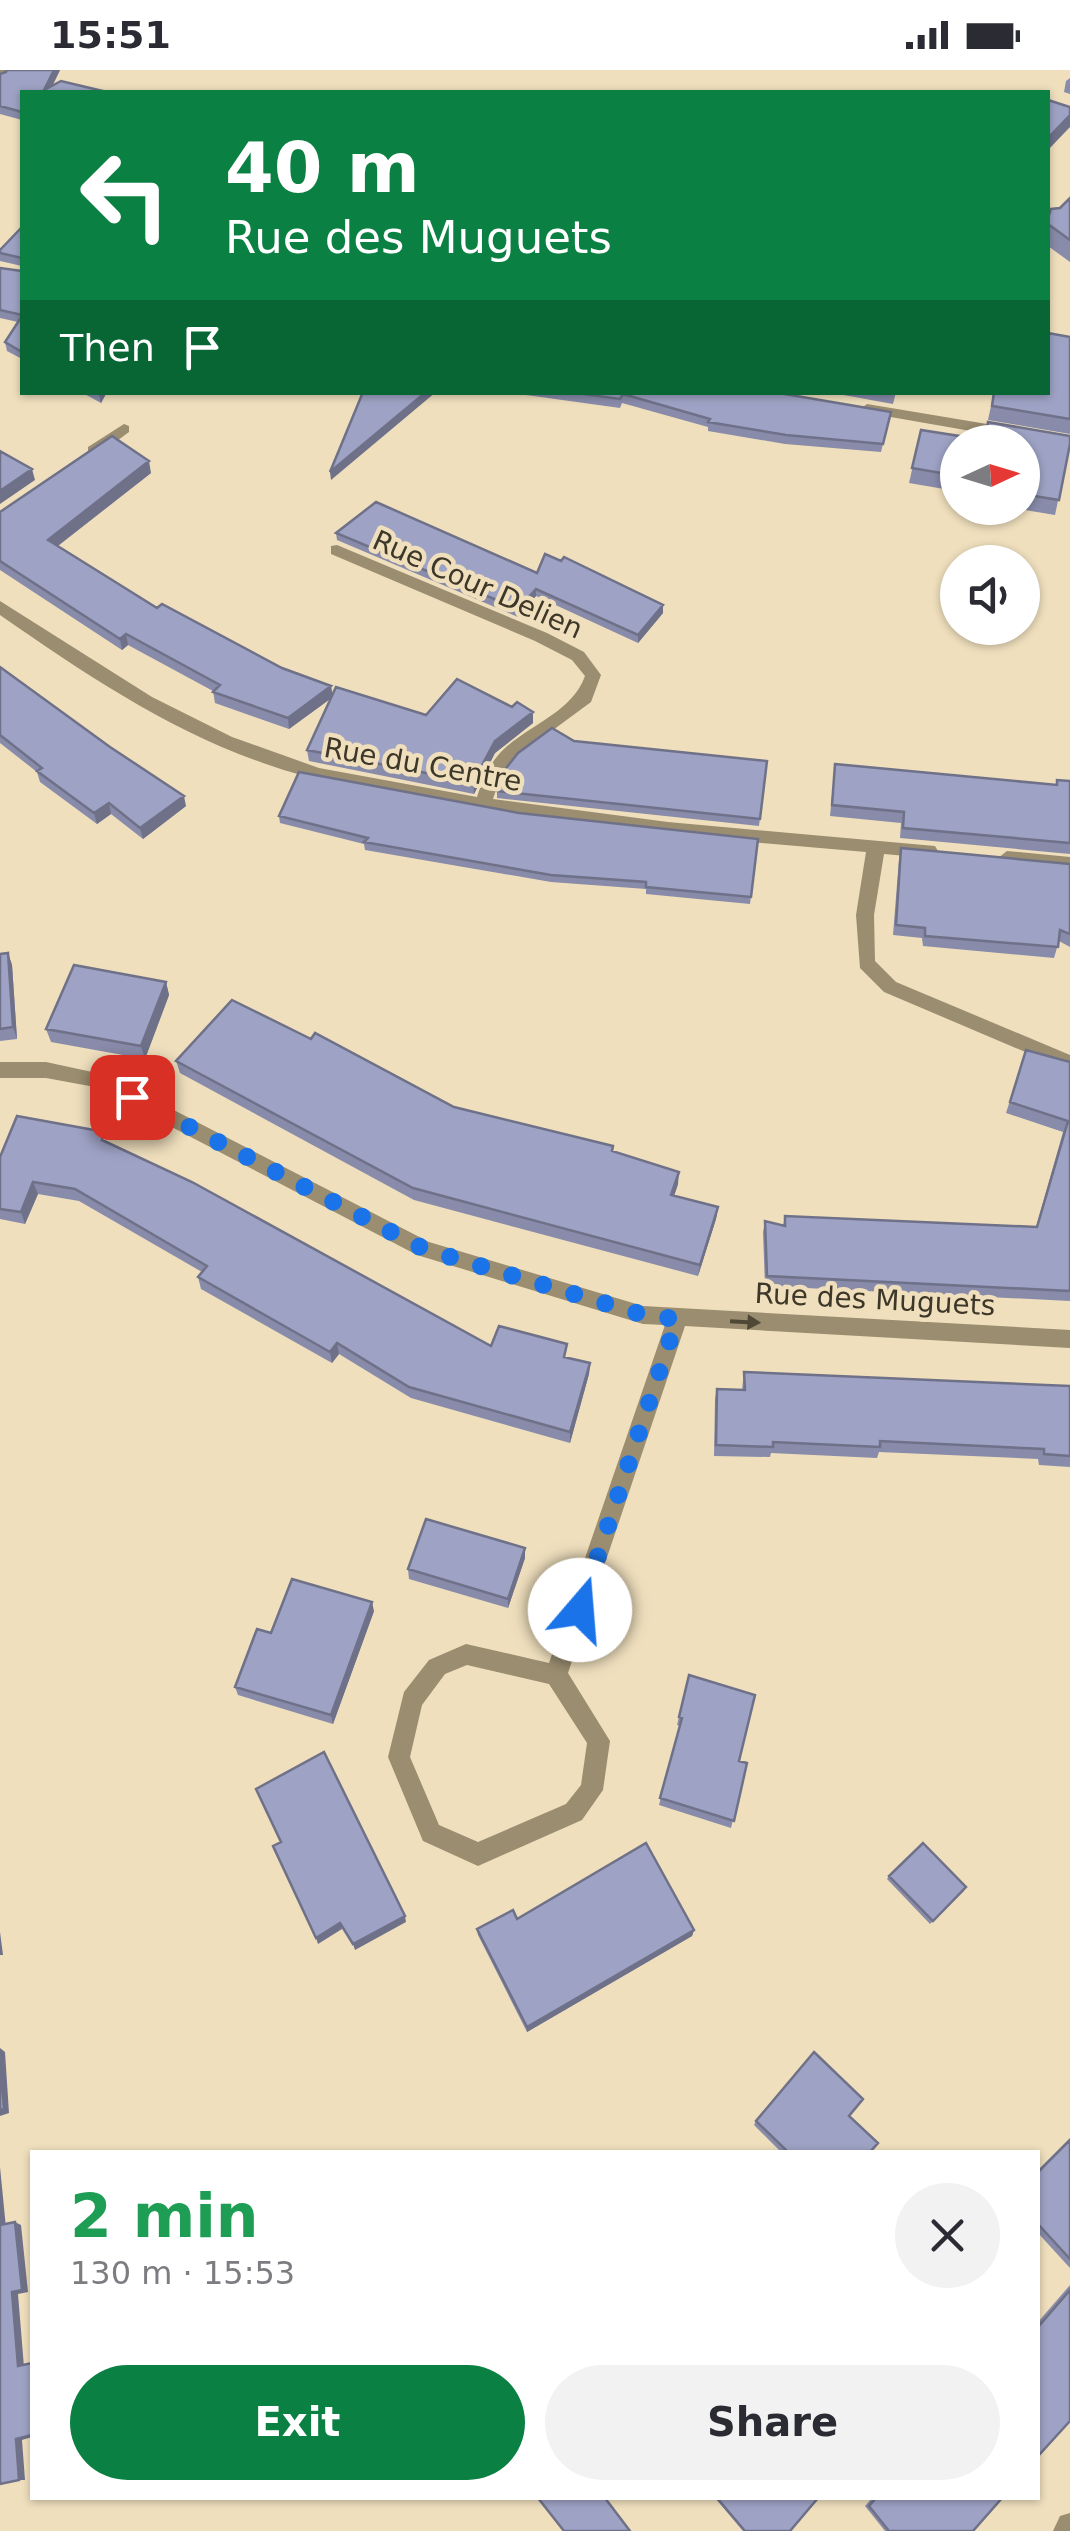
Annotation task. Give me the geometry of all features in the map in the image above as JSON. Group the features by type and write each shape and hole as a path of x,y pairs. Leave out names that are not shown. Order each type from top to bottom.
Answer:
{"street":[{"path":"900,414 901,395"},
{"path":"845,405 966,425"},
{"path":"76,464 124,429"},
{"name":"Rue Cour Delien","path":"337,550 541,637 578,656 593,674 585,698 509,754 492,776 482,806"},
{"name":"Rue du Centre","path":"0,607 49,642 194,727 305,771 482,806 624,824 954,854"},
{"path":"876,847 865,914 866,962 890,987 1070,1064"},
{"path":"992,857 1070,864"},
{"name":"Rue des Muguets","path":"0,1070 46,1070 99,1080 424,1249 644,1315 1070,1339"},
{"path":"556,1674 677,1319"},
{"path":"466,1654 556,1674 599,1740 592,1790 574,1812 478,1854 431,1833 399,1756 412,1700 437,1666 466,1654"}],"building":[{"path":"54,70 44,90 20,90 20,111 0,106 0,74"},
{"path":"61,81 99,90 44,90"},
{"path":"1050,101 1070,107 1070,115 1050,136"},
{"path":"1070,198 1070,240 1050,225 1051,209 1060,208"},
{"path":"20,229 20,258 0,250"},
{"path":"0,268 20,271 20,315 0,310"},
{"path":"20,319 20,351 5,342"},
{"path":"1050,333 1070,337 1070,419 992,406 994,395 1050,395"},
{"path":"362,395 422,395 330,472"},
{"path":"591,395 622,395 620,399"},
{"path":"626,395 791,395 891,412 883,444 786,435 708,422 710,419"},
{"path":"921,430 940,433 940,473 912,468"},
{"path":"1040,431 1070,436 1059,500 1040,497"},
{"path":"112,436 149,461 48,540 157,608 162,604 282,668 331,686 288,718 213,692 220,685 126,634 120,639 0,561 0,512"},
{"path":"0,451 32,469 0,491"},
{"path":"376,502 537,573 545,554 561,561 564,557 663,605 638,635 536,589 518,609 336,533"},
{"path":"0,667 184,796 140,828 109,803 94,813 37,771 42,768 0,735"},
{"path":"457,679 512,707 517,702 533,712 495,741 473,782 307,750 336,687 426,715"},
{"path":"552,728 574,741 767,761 760,819 497,791 503,772 518,753"},
{"path":"835,764 1057,785 1057,780 1070,781 1070,843 903,828 904,812 832,805"},
{"path":"299,772 519,813 758,839 751,897 646,887 646,882 551,875 364,842 368,838 279,816"},
{"path":"901,848 1070,864 1070,934 1060,930 1058,947 925,936 925,928 896,925"},
{"path":"8,953 13,1027 0,1029 0,954"},
{"path":"74,965 166,982 141,1046 46,1029"},
{"path":"232,1000 311,1039 315,1033 454,1107 613,1146 612,1151 679,1172 671,1195 718,1207 700,1265 413,1188 176,1061"},
{"path":"1026,1050 1070,1062 1070,1291 767,1276 765,1221 785,1226 785,1216 1037,1227 1068,1121 1010,1102"},
{"path":"17,1116 105,1132 102,1140 192,1182 491,1346 499,1326 567,1344 564,1357 590,1363 570,1432 409,1387 337,1343 330,1352 198,1277 207,1266 75,1189 33,1182 21,1212 0,1209 0,1157"},
{"path":"744,1372 1070,1386 1070,1456 1044,1454 1044,1449 880,1441 880,1447 773,1442 773,1447 716,1445 717,1389 745,1390"},
{"path":"426,1519 525,1548 508,1599 408,1569"},
{"path":"292,1579 372,1602 331,1715 235,1687 257,1629 271,1633"},
{"path":"689,1675 755,1695 739,1761 747,1763 734,1821 660,1798 682,1718 679,1717"},
{"path":"324,1752 405,1916 353,1944 340,1923 316,1938 273,1846 281,1842 256,1789"},
{"path":"646,1843 694,1930 527,2027 477,1929 513,1910 517,1919"},
{"path":"923,1843 966,1887 933,1921 889,1876"},
{"path":"814,2052 863,2099 849,2116 878,2143 872,2150 786,2150 756,2121"},
{"path":"0,2061 4,2109 0,2110"},
{"path":"1070,2140 1070,2259 1040,2226 1040,2170"},
{"path":"15,2222 22,2290 12,2292 18,2366 30,2363 30,2436 16,2439 19,2480 0,2484 0,2225"},
{"path":"1070,2290 1070,2421 1040,2454 1040,2325"},
{"path":"540,2500 607,2500 630,2531 564,2531"},
{"path":"719,2500 816,2500 790,2531 745,2531"},
{"path":"874,2500 1000,2500 973,2531 889,2531 869,2506"}],"route":[{"path":"132,1097 424,1249 644,1315 677,1319 580,1610"}]}
